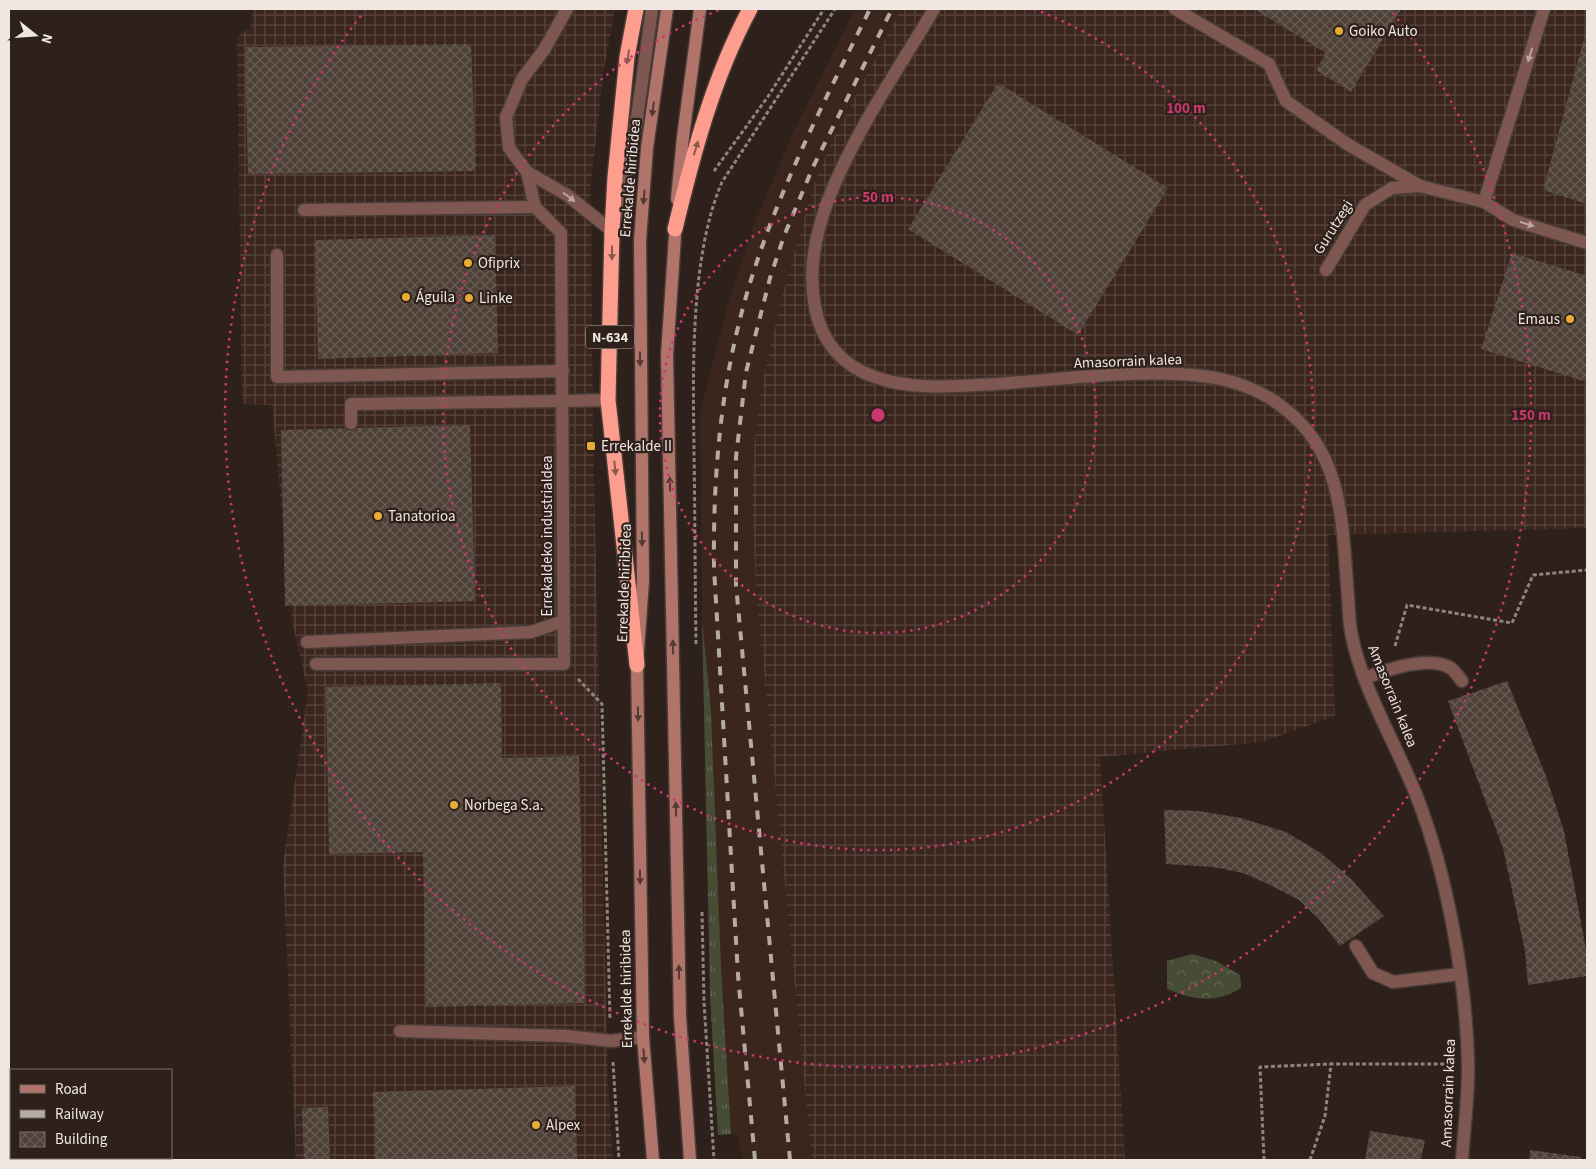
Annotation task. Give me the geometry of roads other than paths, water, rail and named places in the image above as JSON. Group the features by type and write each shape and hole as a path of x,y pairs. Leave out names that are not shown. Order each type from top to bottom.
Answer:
{"highway":[{"name":"N-634","path":"636,9 627,57 612,231 608,400 637,665"},
{"path":"675,229 692,159 710,100 750,9"}],"main road":[{"name":"Errekalde hiribidea","path":"653,1160 643,1037 637,665 643,581 640,240 648,148 667,9"},
{"path":"690,1160 680,991 668,355 675,229 683,137 700,9"},
{"path":"680,991 698,1160"}],"street":[{"path":"567,9 544,50 522,80 506,117 509,148 528,172 567,195 612,231 633,147 652,9"},
{"name":"Amasorrain kalea","path":"934,9 844,162 815,240 811,286 817,320 830,348 850,366 877,378 912,385 951,387 1154,374 1205,376 1247,386 1286,409 1316,442 1334,477 1342,518 1351,636 1365,678 1418,800 1437,862 1455,942 1466,1019 1468,1064 1462,1160"},
{"path":"1175,9 1269,64 1286,101 1347,144 1420,186"},
{"path":"1484,202 1544,9"},
{"path":"304,210 535,207 528,172"},
{"name":"Gurutzegi","path":"1326,270 1365,204 1392,188 1420,186 1484,202 1513,220 1587,243"},
{"name":"Errekaldeko industrialdea","path":"316,664 564,664 561,233 535,207"},
{"path":"278,255 277,377 562,371"},
{"path":"351,423 351,404 608,400"},
{"path":"308,642 531,632 564,621"},
{"path":"1365,678 1398,666 1434,664 1451,668 1462,681"},
{"path":"1356,946 1374,973 1392,982 1460,974"},
{"path":"400,1031 566,1036 611,1041 643,1037"}],"railway":[{"path":"755,1160 738,975 714,568 716,476 722,414 739,323 750,282 764,242 796,163 870,9"},
{"path":"790,1160 736,585 736,457 746,372 770,278 784,236 813,167 892,9"}],"place":[{"name":"Goiko Auto","path":"1339,31"},
{"name":"Ofiprix","path":"468,263"},
{"name":"Águila","path":"406,297"},
{"name":"Linke","path":"469,298"},
{"name":"Emaus","path":"1570,319"},
{"name":"Errekalde II","path":"591,446"},
{"name":"Tanatorioa","path":"378,516"},
{"name":"Norbega S.a.","path":"454,805"},
{"name":"Alpex","path":"536,1125"}]}
